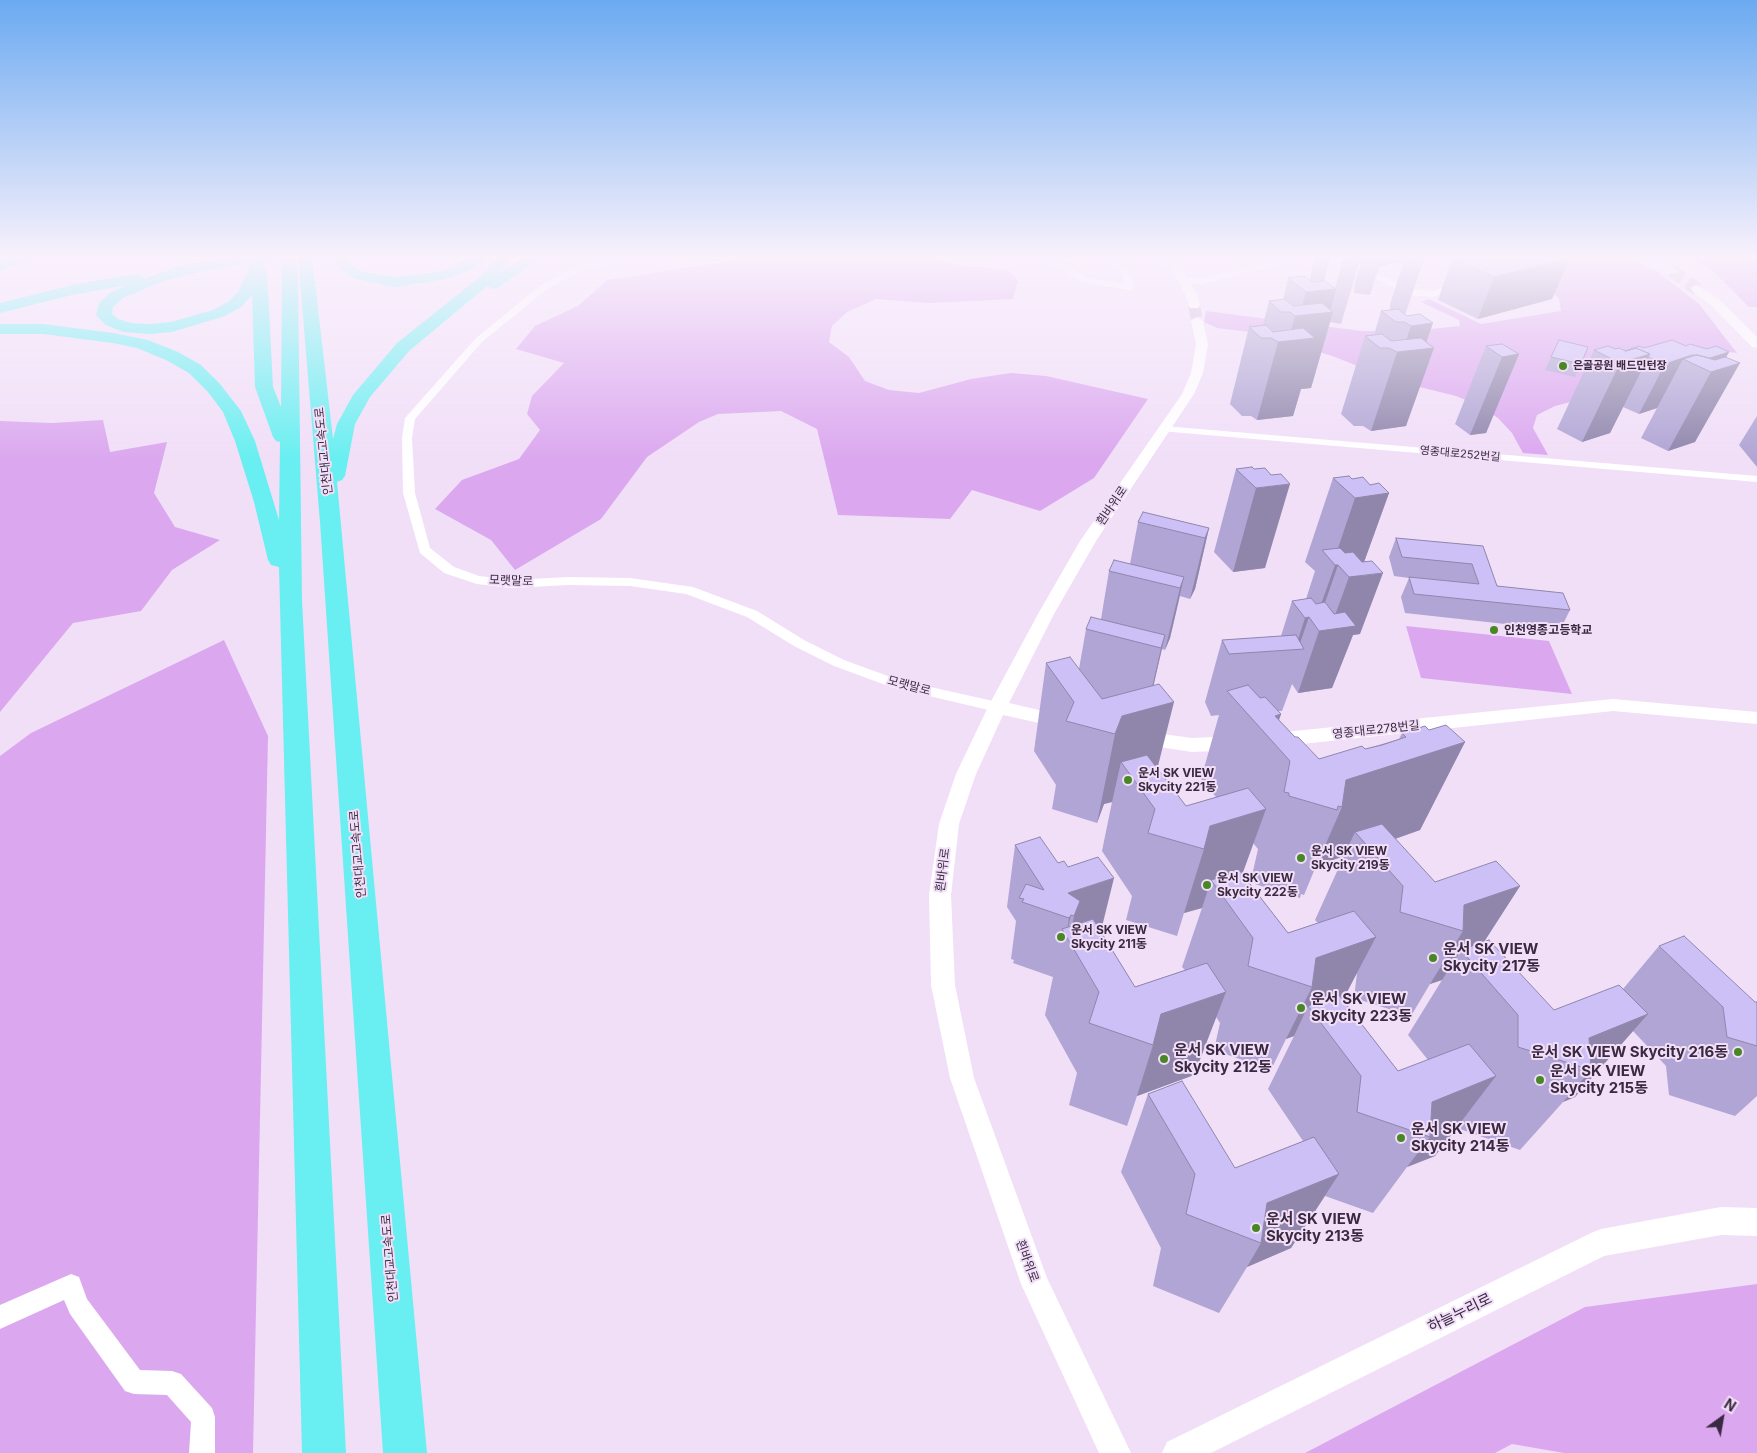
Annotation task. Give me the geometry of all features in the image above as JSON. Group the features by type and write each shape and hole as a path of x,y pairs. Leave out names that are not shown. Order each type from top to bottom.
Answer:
{"highway":[{"path":"117,324 129,328 150,329 172,327 182,324"},
{"path":"262,324 264,387 289,452"},
{"path":"290,324 290,600 324,1453"},
{"name":"인천대교고속도로","path":"312,324 331,522 406,1453"},
{"path":"331,522 337,460 346,424 362,395 403,347 431,324"},
{"path":"380,374 438,324"},
{"path":"0,329 43,329 113,338 142,344 172,356 195,370 214,388 232,411 245,441 264,502 290,600"}],"main road":[{"path":"1737,324 1757,344"}],"street":[{"name":"모랫말로","path":"499,324 479,340 410,418 407,438 409,493 424,550 449,570 477,580 512,584 568,581 630,582 688,590 752,614 799,643 839,663 896,684 997,707"},
{"name":"흰바위로","path":"1115,1453 1035,1284 962,1078 943,985 940,895 949,824 966,774 997,707 1046,614 1088,541 1188,394 1196,372 1202,344 1198,324"},
{"name":"영종대로252번길","path":"1164,429 1757,478"},
{"name":"영종대로278번길","path":"1121,734 1192,745 1256,741 1613,705 1757,718"},
{"path":"997,707 1082,726"},
{"name":"하늘누리로","path":"1178,1453 1602,1243 1721,1222 1757,1222"},
{"path":"0,1317 72,1285 78,1306 134,1382 172,1382 203,1417 202,1453"}],"shaded area":[{"path":"540,324 834,324 832,326 829,342 849,357 865,381 889,390 919,393 971,379 1011,373 1046,376 1148,399 1094,478 1040,511 972,490 950,519 838,515 817,429 781,411 718,414 699,422 647,457 601,519 515,570 491,540 435,509 462,480 519,459 540,430 527,414 532,396 564,363 516,349 535,326"},
{"path":"1208,324 1306,324 1362,331 1411,331 1460,326 1460,324 1714,324 1737,353 1711,350 1605,393 1555,406 1537,415 1533,428 1548,455 1523,453 1512,433 1498,418 1478,405 1456,396 1395,381 1335,357 1291,343 1250,332 1217,328"},
{"path":"103,420 110,452 167,442 154,493 175,527 220,540 172,570 141,611 73,623 0,712 0,421 52,423"},
{"path":"1406,626 1549,641 1572,694 1421,678"},
{"path":"224,640 268,736 253,1453 0,1453 0,756 31,733"},
{"path":"1757,1284 1757,1453 1564,1453 1512,1444 1495,1453 1305,1453 1585,1307"}],"building":[{"path":"1408,324 1427,324 1411,326"},
{"path":"1266,325 1273,332 1303,328 1315,338 1278,342 1271,338 1261,338 1249,327"},
{"path":"1382,334 1391,341 1421,338 1434,348 1397,352 1389,348 1380,348 1365,336"},
{"path":"1559,340 1588,347 1581,364 1551,357"},
{"path":"1672,340 1686,346 1690,344 1707,349 1716,346 1729,352 1710,358 1692,355 1665,364 1648,357 1650,354 1636,348 1625,351 1639,346 1644,348"},
{"path":"1502,344 1519,354 1502,357 1486,346"},
{"path":"1608,346 1626,351 1636,348 1650,354 1620,363 1594,350"},
{"path":"1697,355 1715,360 1725,357 1740,363 1711,372 1683,359"},
{"path":"1252,467 1254,469 1265,468 1271,475 1281,474 1290,484 1256,488 1236,469"},
{"path":"1349,476 1352,479 1363,477 1370,485 1379,483 1389,493 1355,498 1333,478"},
{"path":"1143,512 1209,528 1205,538 1138,522"},
{"path":"1396,538 1483,546 1497,586 1563,593 1570,610 1414,594 1409,577 1479,584 1472,564 1402,557"},
{"path":"1340,548 1345,553 1353,552 1362,562 1372,561 1383,573 1349,577 1322,550"},
{"path":"1114,560 1184,577 1180,588 1109,571"},
{"path":"1311,598 1316,604 1325,602 1334,614 1345,612 1356,626 1319,631 1309,617 1305,618 1292,601"},
{"path":"1091,617 1165,635 1161,648 1086,629"},
{"path":"1296,635 1304,649 1229,654 1222,640"},
{"path":"1070,657 1102,699 1159,684 1174,702 1122,716 1115,734 1066,721 1074,702 1046,663"},
{"path":"1248,685 1260,698 1265,697 1281,714 1275,716 1319,759 1362,746 1365,749 1382,745 1406,737 1402,733 1425,726 1429,730 1446,725 1465,742 1346,780 1342,807 1338,806 1337,810 1289,796 1289,793 1284,792 1290,761 1227,691"},
{"path":"1147,755 1186,806 1248,788 1266,809 1210,826 1204,849 1148,833 1155,809 1121,762"},
{"path":"1382,824 1435,882 1496,861 1520,886 1464,905 1463,931 1400,912 1403,886 1355,832"},
{"path":"1040,837 1058,863 1064,861 1068,867 1098,857 1114,878 1068,893 1080,901 1074,916 1071,915 1069,918 1022,902 1024,899 1019,898 1026,884 1044,890 1015,845"},
{"path":"1240,871 1288,933 1354,911 1376,937 1316,958 1312,987 1248,966 1253,938 1211,880"},
{"path":"1093,919 1135,987 1207,963 1226,992 1161,1014 1153,1045 1089,1023 1099,992 1062,929"},
{"path":"1684,936 1757,1002 1757,1046 1727,1037 1723,1007 1659,946"},
{"path":"1489,940 1554,1010 1619,985 1648,1014 1589,1038 1591,1070 1518,1047 1518,1015 1461,950"},
{"path":"1339,995 1398,1071 1469,1044 1496,1076 1432,1102 1430,1137 1357,1112 1361,1076 1308,1006"},
{"path":"1182,1081 1235,1168 1314,1137 1339,1174 1267,1203 1261,1243 1186,1214 1195,1174 1148,1094"}],"place":[{"name":"은골공원 배드민턴장","path":"1563,366"},
{"name":"인천영종고등학교","path":"1494,630"},
{"name":"운서 SK VIEW Skycity 221동","path":"1128,780"},
{"name":"운서 SK VIEW Skycity 219동","path":"1301,858"},
{"name":"운서 SK VIEW Skycity 222동","path":"1207,885"},
{"name":"운서 SK VIEW Skycity 211동","path":"1061,937"},
{"name":"운서 SK VIEW Skycity 217동","path":"1433,958"},
{"name":"운서 SK VIEW Skycity 223동","path":"1301,1008"},
{"name":"운서 SK VIEW Skycity 216동","path":"1738,1052"},
{"name":"운서 SK VIEW Skycity 212동","path":"1164,1059"},
{"name":"운서 SK VIEW Skycity 215동","path":"1540,1080"},
{"name":"운서 SK VIEW Skycity 214동","path":"1401,1138"},
{"name":"운서 SK VIEW Skycity 213동","path":"1256,1228"}]}
